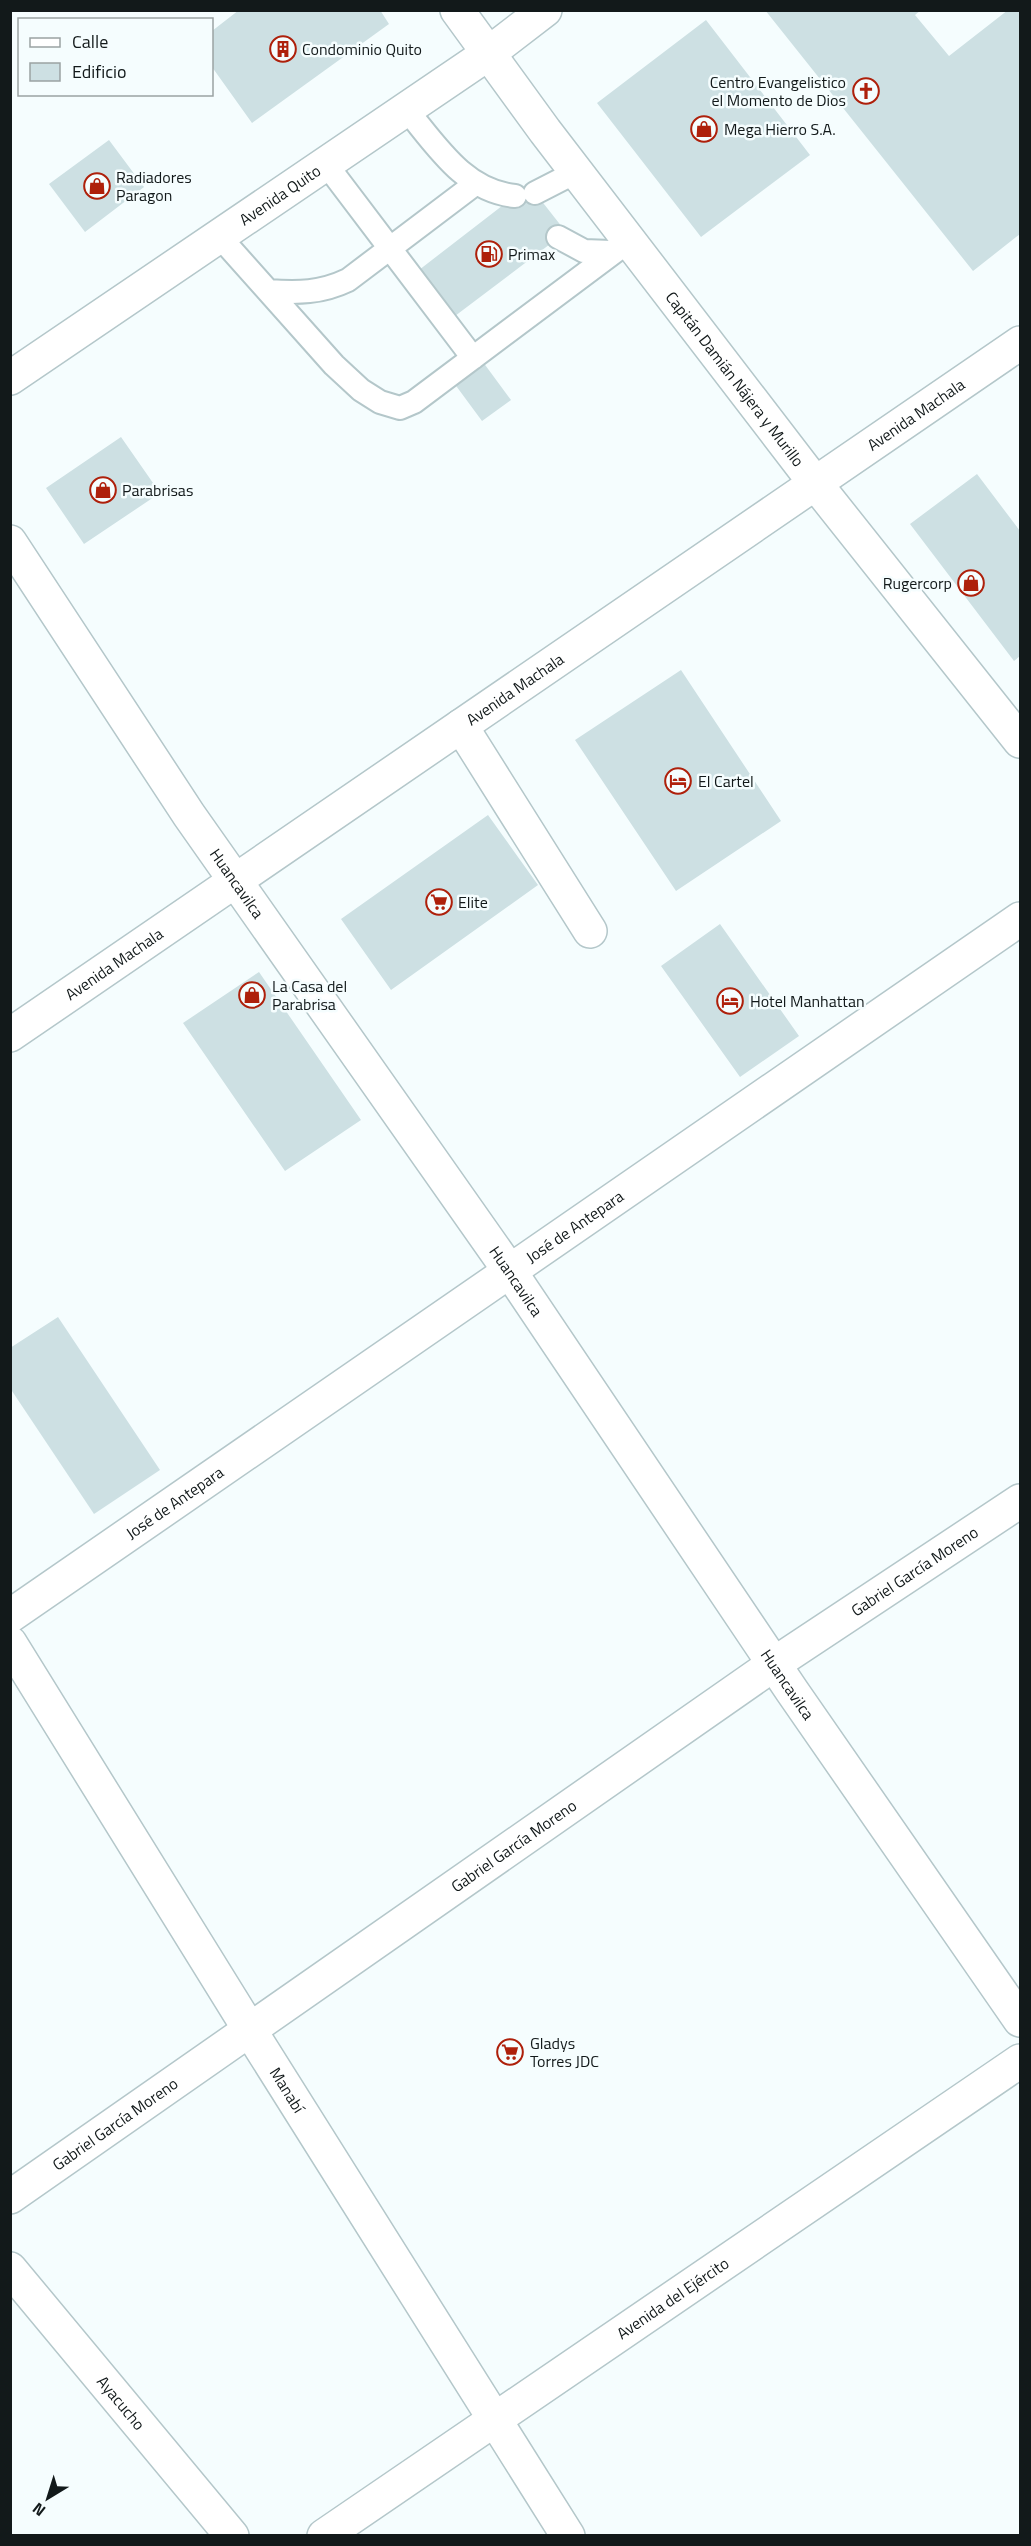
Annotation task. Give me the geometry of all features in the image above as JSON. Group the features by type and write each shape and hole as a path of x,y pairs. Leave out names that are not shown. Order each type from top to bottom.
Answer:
{"street":[{"name":"Capitán Damián Nájera y Murillo","path":"457,10 576,172 620,247 815,483 1020,741"},
{"name":"Avenida Quito","path":"10,378 326,164 546,10"},
{"name":"Avenida Machala","path":"10,1035 1020,343"},
{"name":"Huancavilca","path":"10,542 235,880 509,1270 774,1664 1020,2020"},
{"path":"461,726 590,931"},
{"name":"José de Antepara","path":"10,1616 1020,918"},
{"name":"Gabriel García Moreno","path":"10,2197 774,1664 1020,1501"},
{"name":"Manabí","path":"10,1643 250,2031 568,2535"},
{"name":"Avenida del Ejército","path":"324,2535 1020,2061"},
{"name":"Ayacucho","path":"10,2269 232,2535"}],"lane":[{"path":"406,109 453,165 475,184 499,195 525,194 576,172"},
{"path":"326,164 473,358"},
{"path":"268,291 305,293 332,288 348,280 475,184"},
{"path":"219,236 334,365 361,390 380,402 400,408 414,402 620,247"},
{"path":"558,237 584,250 620,247"}],"building":[{"name":"Condominio Quito","path":"239,10 380,10 389,24 252,123 213,68 213,30"},
{"path":"765,10 921,10 915,15 949,56 1008,10 1020,10 1020,234 973,271"},
{"name":"Mega Hierro S.A.","path":"706,20 810,155 701,237 597,103"},
{"name":"Radiadores Paragon","path":"109,140 144,187 85,232 49,184"},
{"name":"Primax","path":"529,185 566,232 455,316 419,270"},
{"path":"480,358 511,400 482,421 451,379"},
{"name":"Parabrisas","path":"121,437 160,493 84,544 46,488"},
{"path":"977,474 1020,531 1020,656 1014,661 910,524"},
{"name":"El Cartel","path":"681,670 781,821 676,891 575,740"},
{"name":"Elite","path":"488,815 538,885 391,990 341,919"},
{"name":"Hotel Manhattan","path":"720,924 799,1036 740,1077 661,966"},
{"path":"259,972 361,1120 285,1171 183,1023"},
{"path":"58,1317 160,1470 94,1514 10,1388 10,1348"}],"place":[{"name":"Condominio Quito","path":"283,49"},
{"name":"Centro Evangelistico el Momento de Dios","path":"866,91"},
{"name":"Mega Hierro S.A.","path":"704,129"},
{"name":"Radiadores Paragon","path":"97,186"},
{"name":"Primax","path":"489,254"},
{"name":"Parabrisas","path":"103,490"},
{"name":"Rugercorp","path":"971,583"},
{"name":"El Cartel","path":"678,781"},
{"name":"Elite","path":"439,902"},
{"name":"La Casa del Parabrisa","path":"252,995"},
{"name":"Hotel Manhattan","path":"730,1001"},
{"name":"Gladys Torres JDC","path":"510,2052"}]}
